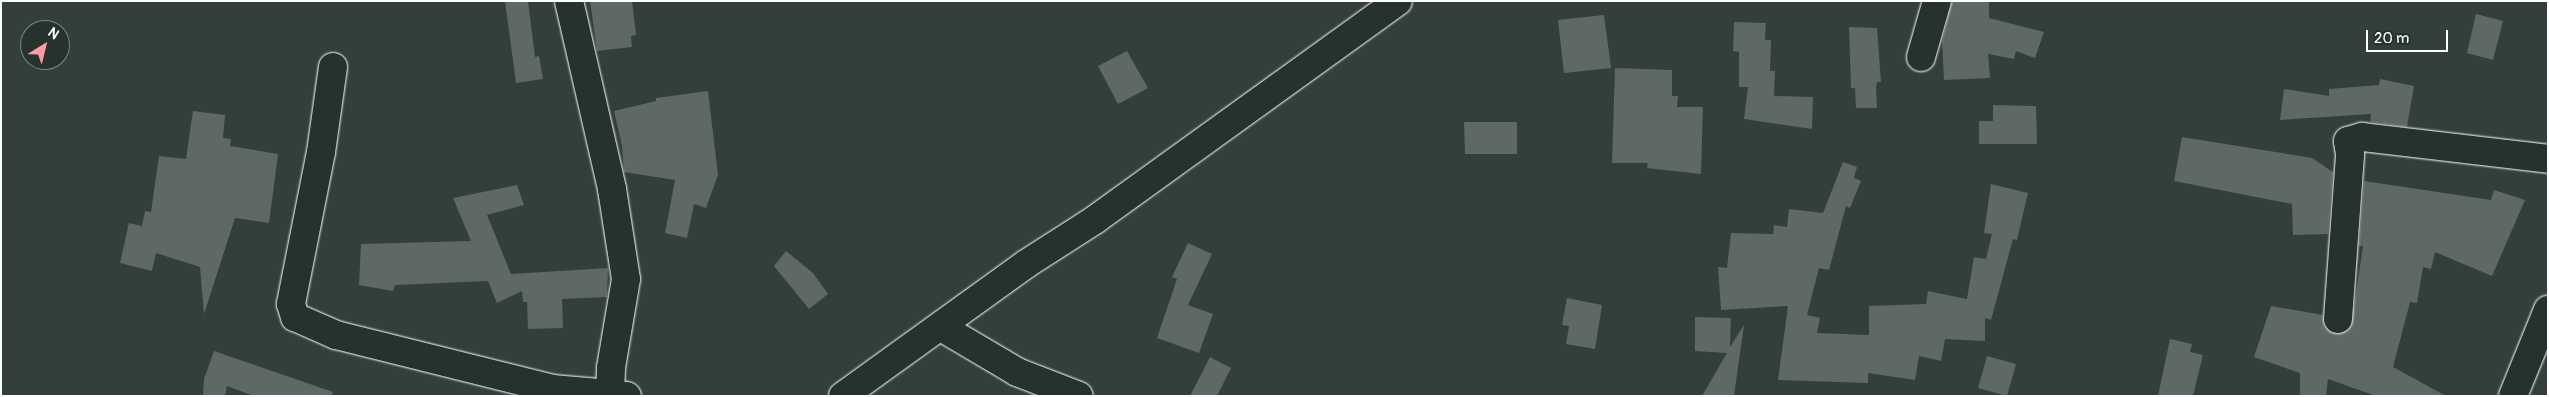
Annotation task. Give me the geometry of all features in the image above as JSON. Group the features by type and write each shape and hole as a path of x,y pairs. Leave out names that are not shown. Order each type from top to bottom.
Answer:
{"street":[{"path":"333,67 321,152 291,304 295,317 336,335 552,389 619,395 611,368 626,279 612,189 569,1"},
{"path":"843,396 1398,1"},
{"path":"1921,57 1937,1"},
{"path":"2338,319 2350,154 2348,141 2362,137 2548,159"},
{"path":"2513,396 2548,310"},
{"path":"941,327 1017,372 1079,396"}],"building":[{"path":"505,1 528,1 535,57 539,56 543,79 516,83"},
{"path":"590,1 632,1 636,35 631,36 632,47 597,51"},
{"path":"1952,1 1989,1 1989,18 2044,32 2035,58 2016,51 2014,59 1988,54 1990,78 1944,80 1942,41"},
{"path":"2476,14 2503,21 2493,60 2467,53"},
{"path":"1604,15 1611,68 1564,73 1558,20"},
{"path":"1734,22 1766,23 1765,40 1771,40 1770,71 1775,71 1774,96 1813,97 1812,129 1744,119 1748,87 1739,87 1739,52 1733,51"},
{"path":"1849,27 1877,28 1881,82 1877,82 1876,87 1877,108 1856,108 1855,88 1851,88"},
{"path":"1127,51 1148,88 1118,104 1098,66"},
{"path":"1615,68 1672,70 1672,96 1678,96 1677,107 1703,107 1701,174 1647,168 1648,163 1612,163"},
{"path":"2380,79 2414,86 2407,127 2370,122 2371,114 2280,120 2284,89 2329,96 2329,89 2379,85"},
{"path":"708,91 718,175 706,208 694,204 687,238 665,233 675,180 624,172 622,146 614,111 656,101 656,98"},
{"path":"1993,105 2036,106 2037,144 1979,144 1979,121 1993,121"},
{"path":"193,111 225,115 223,138 231,139 230,146 278,154 269,223 235,218 204,314 200,267 156,253 152,271 120,263 129,223 142,226 145,211 151,212 159,156 186,159"},
{"path":"1464,122 1517,122 1517,154 1465,154"},
{"path":"2182,137 2312,158 2333,172 2328,234 2293,235 2292,204 2174,181"},
{"path":"1843,162 1857,167 1854,178 1861,181 1850,208 1846,206 1829,270 1819,268 1807,315 1820,318 1817,333 1869,335 1869,306 1926,304 1928,291 1967,299 1974,257 1986,259 1992,234 1984,233 1991,184 2028,193 2017,240 2013,239 1991,320 1985,318 1985,341 1945,339 1941,361 1919,356 1915,380 1868,373 1868,383 1778,380 1788,306 1721,310 1718,267 1727,268 1731,233 1773,234 1774,225 1787,227 1789,209 1823,213"},
{"path":"2364,181 2491,200 2494,190 2525,200 2492,276 2435,252 2431,269 2423,267 2417,303 2410,302 2393,367 2446,396 2376,396 2328,379 2326,396 2300,396 2300,373 2254,357 2271,306 2323,315 2324,326 2336,334 2351,327 2363,246 2359,246"},
{"path":"517,185 524,205 487,215 511,274 608,268 607,297 562,299 563,328 528,329 527,302 523,302 522,291 497,303 488,281 395,285 393,291 359,285 361,244 471,241 453,198"},
{"path":"1188,243 1212,254 1188,305 1213,314 1199,353 1157,338 1177,279 1172,277"},
{"path":"786,251 813,273 828,294 809,309 774,266"},
{"path":"1567,298 1602,305 1595,349 1566,344 1569,326 1562,325"},
{"path":"1695,317 1731,318 1730,347 1744,325 1734,396 1702,396 1727,353 1695,351"},
{"path":"2170,339 2192,344 2190,352 2203,355 2193,396 2158,396"},
{"path":"214,351 333,392 332,396 254,396 227,386 225,396 203,396 204,379"},
{"path":"1987,356 2016,364 2007,396 1978,388"},
{"path":"1210,357 1231,368 1217,396 1190,396"}]}
